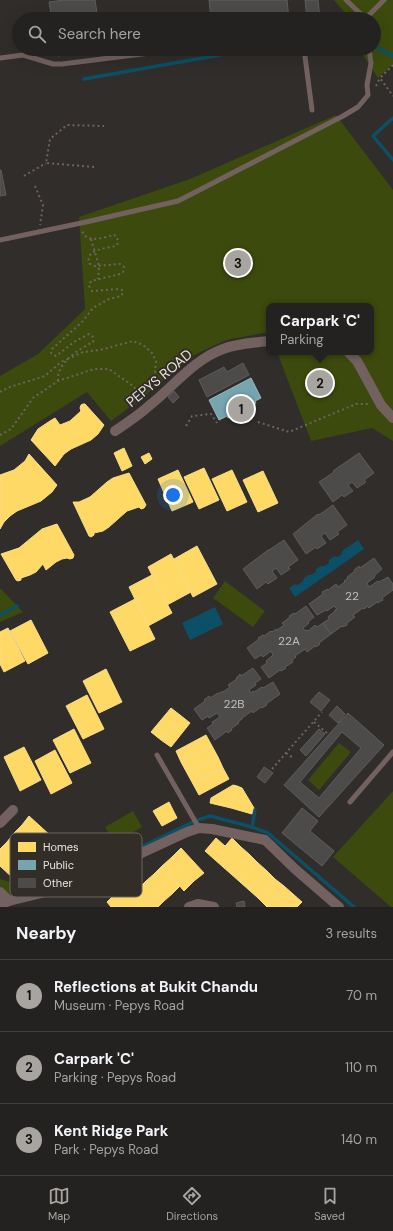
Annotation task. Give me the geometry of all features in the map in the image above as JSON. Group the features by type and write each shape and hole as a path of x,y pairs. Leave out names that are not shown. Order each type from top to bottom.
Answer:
{"street":[{"name":"PEPYS ROAD","path":"115,431 151,405 198,362 223,349 239,344 266,341"},
{"path":"351,355 358,361 381,404 393,418"},
{"path":"0,823 13,810"},
{"path":"142,853 199,828 212,829 266,840 295,869 339,907"},
{"path":"0,892 4,903 27,897"},
{"path":"189,907 198,904 214,907"}],"lane":[{"path":"346,0 358,12"},
{"path":"372,12 384,0"},
{"path":"0,58 15,56"},
{"path":"26,56 54,64 126,56"},
{"path":"305,56 312,110"},
{"path":"0,240 178,201 344,116 358,107 368,95 367,85 371,63 370,56"},
{"path":"350,802 393,752"},
{"path":"156,755 199,828"}],"path":[{"path":"393,65 380,78 393,96"},
{"path":"46,163 50,139 67,125 104,126"},
{"path":"24,176 46,163 94,167"},
{"path":"35,186 43,204 40,232"},
{"path":"58,381 61,367 73,355 93,342 94,339 89,334 74,342 56,356 51,353 52,349 82,322 93,308 108,299 121,296 123,293 122,290 119,289 92,291 89,286 91,281 120,274 124,269 120,264 99,266 92,265 89,262 91,253 116,246 118,239 114,235 91,239 85,237 82,232 86,222"},
{"path":"91,239 99,266 98,279"},
{"path":"0,392 7,388 45,376 61,362 83,352 100,350 133,341 144,345 152,353 156,361 156,390 159,397"},
{"path":"0,435 11,429 33,398 58,381 94,369 109,369 133,386 142,395"},
{"path":"258,422 289,432 356,404"},
{"path":"186,426 192,416 211,414 217,423"},
{"path":"272,769 322,712"},
{"path":"314,722 327,733"},
{"path":"286,752 293,758"}],"green space":[{"path":"334,0 393,0 393,64 378,78 364,56 381,56 381,12 344,12"},
{"path":"336,115 393,190 393,441 372,428 311,441 278,355 374,355 374,303 266,303 266,333 226,340 188,358 147,394 111,421 87,392 0,446 0,376 38,354 85,309 79,217 190,179"},
{"path":"225,581 265,611 253,627 213,598"},
{"path":"0,588 23,612 0,622"},
{"path":"339,743 351,752 319,790 308,780"},
{"path":"393,791 393,907 391,907 333,857"},
{"path":"133,811 142,827 132,833 108,833 105,827"},
{"path":"0,879 10,882 10,896 0,886"}],"water":[{"path":"358,540 364,549 295,597 289,588 295,584 298,585 308,575 316,572 316,569 329,563 329,560 334,556 337,557 342,554 342,551"},
{"path":"215,607 223,624 190,640 182,623"}],"building: Homes":[{"path":"83,404 85,404 104,425 98,434 91,440 71,449 64,454 55,466 31,440 38,429 55,418 60,425 70,421 81,411 80,408"},
{"path":"124,448 132,466 122,471 114,453"},
{"path":"149,453 152,459 145,464 141,457"},
{"path":"29,454 57,485 52,492 41,501 17,511 10,516 0,529 0,475 14,470 25,461"},
{"path":"204,468 219,500 199,509 184,477"},
{"path":"178,470 193,502 172,511 158,479"},
{"path":"232,470 247,502 227,511 212,479"},
{"path":"263,471 278,503 258,512 243,480"},
{"path":"129,473 146,505 141,509 139,507 127,511 103,531 94,533 91,537 89,536 73,502 79,502 90,497 113,478"},
{"path":"57,524 74,555 73,558 62,559 46,570 43,564 36,572 21,578 21,580 16,580 1,554 19,548 42,529"},
{"path":"197,546 217,584 193,597 174,559"},
{"path":"171,554 191,592 167,605 148,567"},
{"path":"152,575 172,613 148,626 129,587"},
{"path":"135,599 155,639 130,651 110,612"},
{"path":"31,620 48,653 28,664 10,631"},
{"path":"8,628 25,661 4,672 0,664 0,632"},
{"path":"106,669 122,702 99,713 83,681"},
{"path":"87,695 104,729 83,739 66,706"},
{"path":"171,708 180,715 161,740 151,732"},
{"path":"180,715 190,723 171,747 161,740"},
{"path":"74,729 91,763 70,773 53,740"},
{"path":"206,735 212,746 181,762 176,751"},
{"path":"212,746 218,757 187,773 181,762"},
{"path":"24,747 41,780 20,791 4,757"},
{"path":"55,750 72,783 51,794 35,761"},
{"path":"218,757 223,768 193,784 187,773"},
{"path":"223,768 229,779 199,795 193,784"},
{"path":"233,785 237,786 231,808 210,803 211,798"},
{"path":"237,786 242,788 254,808 252,814 231,808"},
{"path":"169,802 177,818 162,826 153,811"},
{"path":"29,816 48,833 31,833 22,825"},
{"path":"22,825 31,833 14,833"},
{"path":"216,838 225,846 214,859 205,851"},
{"path":"232,838 241,847 223,867 214,859"},
{"path":"7,842 10,845 10,860 0,851 0,849"},
{"path":"241,847 249,854 231,874 223,867"},
{"path":"181,848 204,873 194,881 172,857"},
{"path":"0,851 10,860 10,875 0,866"},
{"path":"249,854 257,862 240,882 231,874"},
{"path":"172,857 194,881 184,891 162,866"},
{"path":"257,862 267,871 249,890 240,882"},
{"path":"162,866 180,886 172,894 154,874"},
{"path":"267,871 275,879 258,898 249,890"},
{"path":"154,874 172,894 164,901 146,881"},
{"path":"275,879 284,886 266,906 258,898"},
{"path":"146,881 164,901 158,907 155,907 142,893 142,885"},
{"path":"284,886 293,894 282,907 267,907 266,906"},
{"path":"142,893 155,907 138,907 129,897 142,897"},
{"path":"293,894 302,902 297,907 282,907"},
{"path":"112,897 116,897 124,907 111,907 107,902"},
{"path":"116,897 129,897 138,907 124,907"}],"building: Public":[{"path":"251,378 261,398 249,407 253,414 237,422 234,415 228,418 227,416 219,420 209,400"}],"building: Other":[{"path":"64,0 95,0 97,12 51,12 49,2"},
{"path":"209,0 287,0 288,12 210,12"},
{"path":"305,0 318,0 319,12 306,12"},
{"path":"0,170 6,195 0,196"},
{"path":"243,363 249,375 207,397 199,380 224,367 227,372"},
{"path":"174,391 179,397 173,403 168,397"},
{"path":"359,453 374,473 364,480 366,482 357,488 352,482 348,485 353,491 344,497 342,495 333,502 319,482"},
{"path":"333,505 347,525 337,532 339,534 330,540 325,533 321,536 326,543 317,549 316,547 306,554 293,534 318,514 319,515"},
{"path":"284,540 298,560 288,567 290,569 281,575 276,568 272,571 277,578 268,584 266,582 257,589 243,569"},
{"path":"374,558 382,569 367,583 369,587 388,577 393,584 393,590 382,598 383,600 377,602 369,608 368,606 364,609 363,608 353,615 355,617 347,623 347,625 342,626 331,634 323,623 329,619 328,617 337,609 334,606 317,615 309,604 323,594 322,592 328,590 336,584 338,587 345,582 344,581 348,578 347,577 355,571 354,570 359,566 360,568"},
{"path":"306,606 314,617 303,628 305,631 308,631 315,625 317,627 323,623 331,634 316,647 315,646 307,652 305,649 295,656 296,657 292,660 293,662 285,667 286,668 281,671 280,670 269,678 261,667 267,663 266,661 273,655 271,651 263,657 261,655 255,659 247,648 263,635 264,636 276,629 277,630 284,625 282,623 290,617 289,616 294,613 295,614"},
{"path":"253,668 261,679 249,690 251,693 273,682 280,694 266,704 267,705 262,708 261,707 253,713 252,711 242,718 238,722 239,723 231,729 232,730 228,733 227,731 215,740 207,728 213,724 212,722 220,717 217,713 202,720 194,709 209,696 210,698 223,692 230,687 228,685 237,679 236,678 240,674 241,676"},
{"path":"319,692 330,700 321,711 310,702"},
{"path":"337,706 345,714 338,723 329,715"},
{"path":"348,713 384,745 319,817 284,785","holes":["342,732 361,748 319,798 300,782"]},
{"path":"319,729 325,734 306,756 300,750"},
{"path":"264,767 273,773 265,783 257,777"},
{"path":"302,808 318,821 310,831 334,851 322,866 282,833"},
{"path":"244,901 245,907 237,907 236,903"}],"waterway":[{"path":"381,50 393,56"},
{"path":"84,79 214,56"},
{"path":"393,118 373,136 393,160"},
{"path":"0,615 17,606"},
{"path":"252,827 255,810"},
{"path":"142,847 195,821 210,816 252,827 268,833 354,907"}],"place":[{"name":"Kent Ridge Park","path":"238,263"},
{"name":"Carpark 'C'","path":"320,383"},
{"name":"Reflections at Bukit Chandu","path":"241,409"}]}
